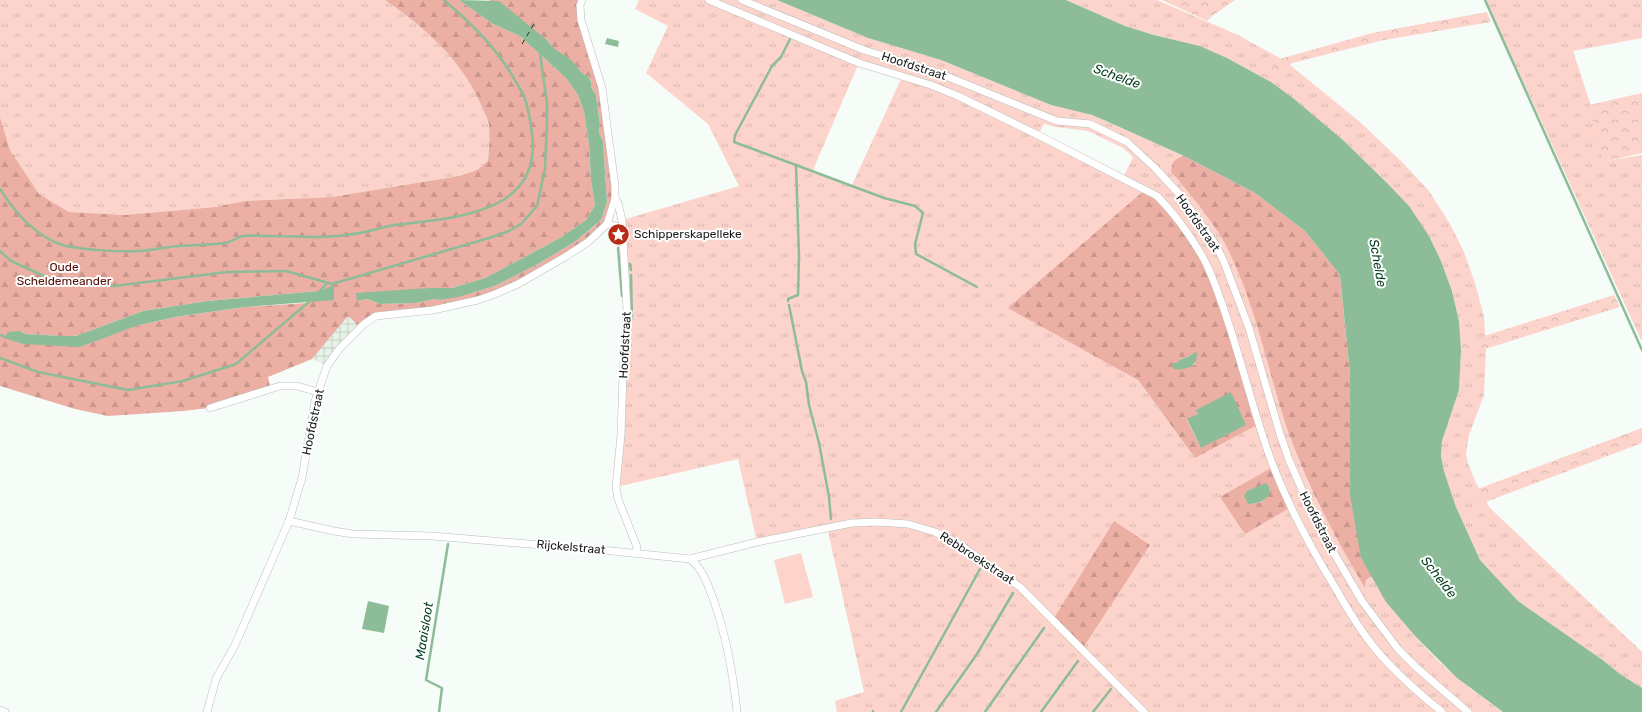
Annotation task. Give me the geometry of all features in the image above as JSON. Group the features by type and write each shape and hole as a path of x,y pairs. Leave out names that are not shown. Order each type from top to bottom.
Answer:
{"street":[{"name":"Hoofdstraat","path":"207,712 216,679 235,645 289,520 302,478 312,412 327,366 339,349 364,324 376,316 432,310 478,300 518,284 588,242 607,224 615,199 615,186 605,102 581,20 580,6 582,0"},
{"name":"Hoofdstraat","path":"709,0 859,63 931,85 1045,138 1146,189 1168,206 1201,254 1209,269 1233,334 1273,466 1302,532 1348,610 1385,660 1406,681 1442,712"},
{"name":"Hoofdstraat","path":"742,0 864,50 936,72 1057,121 1090,124 1127,142 1141,154 1180,196 1216,245 1249,328 1289,460 1318,524 1362,601 1398,649 1417,668 1468,712"},
{"name":"Hoofdstraat","path":"615,199 618,203 623,228 627,311 621,435 616,487 618,499 638,547 636,553"},
{"path":"607,224 623,228"},
{"path":"210,408 280,386 297,386 318,392"},
{"name":"Rijckelstraat","path":"289,520 352,534 432,536 690,559"},
{"name":"Rebbroekstraat","path":"690,559 757,542 852,523 877,522 908,524 936,532 959,544 1020,587 1144,712"},
{"path":"690,559 698,565 707,582 724,630 733,671 737,712"},
{"path":"0,710 4,712"}],"shaded area":[{"path":"348,316 358,325 327,366 312,359"}],"green space":[{"path":"0,0 385,0 428,33 453,59 463,73 487,117 489,130 488,161 477,170 459,176 332,197 245,201 215,207 125,215 69,212 39,194 10,150 0,117"},
{"name":"Oude Scheldemeander","path":"385,0 459,0 493,24 520,36 566,78 578,95 584,112 595,205 586,220 560,238 485,278 452,288 429,288 368,299 380,304 416,303 434,299 440,300 495,286 538,264 576,241 601,220 607,202 603,141 599,133 600,125 596,95 591,87 592,85 589,77 584,75 571,61 553,48 547,40 489,0 582,0 580,5 598,74 615,186 603,229 518,284 455,306 376,313 358,325 348,316 312,359 268,377 270,386 209,408 108,416 75,409 0,386 0,117 10,150 39,194 69,212 125,215 215,207 245,201 332,197 459,176 477,170 488,161 489,130 487,117 473,89 453,59 428,33","holes":["334,286 306,303 245,307 175,317 136,326 78,335 143,311 207,301 319,291","20,331 26,334 73,336 23,344"]},
{"path":"639,0 777,0 868,38 941,60 1051,105 1092,115 1184,156 1179,157 1171,172 1209,219 1222,239 1235,264 1253,311 1295,451 1312,491 1343,549 1365,587 1366,580 1372,576 1390,604 1421,643 1462,682 1503,712 837,712 835,701 864,692 827,527 757,542 738,459 616,487 625,349 622,220 739,186 708,124 646,73 668,26 635,9","holes":["858,65 895,72 902,77 852,185 813,170","1044,124 1088,131 1123,148 1133,157 1123,178 1038,135","1233,334 1195,458 1138,380","1149,545 1083,648 1054,618"]},
{"path":"1066,0 1157,0 1238,35 1285,61 1360,122 1403,163 1429,191 1450,224 1464,252 1475,283 1484,317 1486,349 1484,395 1469,435 1466,454 1475,481 1490,508 1642,652 1642,688 1518,601 1480,560 1456,507 1444,471 1441,456 1442,441 1459,390 1461,350 1459,321 1452,291 1441,261 1429,236 1385,181 1343,140 1271,82 1227,58 1200,46 1154,35 1125,26"},
{"path":"1162,0 1235,0 1207,21"},
{"path":"1486,0 1642,0 1642,38 1573,51 1590,103 1606,161 1642,155 1642,342"},
{"path":"1487,12 1491,22 1384,40 1292,63 1273,82 1262,75 1283,58 1372,33"},
{"path":"1642,93 1642,153 1603,162 1589,105"},
{"path":"1184,156 1255,193 1305,231 1340,275 1350,374 1361,558 1372,576 1366,580 1365,588 1323,513 1305,475 1281,410 1245,288 1235,265 1222,239 1209,219 1171,172 1174,161"},
{"path":"1146,189 1157,196 1201,254 1259,424 1195,458 1138,380 1008,308","holes":["1192,355 1195,364 1191,366 1173,363","1198,414 1201,448 1187,420"]},
{"path":"1614,295 1620,307 1462,356 1462,343"},
{"path":"1642,428 1642,443 1483,503 1475,490"},
{"path":"1273,467 1291,507 1245,534 1220,497","holes":["1244,496 1264,501 1248,504"]},
{"path":"1114,521 1150,545 1083,648 1054,618"},
{"path":"801,553 813,597 785,604 774,560"}],"water":[{"path":"459,0 499,1 570,59 581,72 589,77 592,85 591,87 596,95 600,125 599,133 603,141 607,202 601,220 576,241 538,264 495,286 458,297 440,300 434,299 416,303 380,304 367,299 357,301 356,293 452,288 485,278 560,238 586,220 595,205 584,112 578,95 566,78 520,36 493,24"},
{"name":"Schelde","path":"777,0 1066,0 1125,26 1154,35 1200,46 1227,58 1271,82 1294,99 1343,140 1409,206 1429,236 1441,261 1452,291 1459,321 1461,350 1459,390 1442,441 1441,456 1444,471 1456,507 1480,560 1518,601 1642,688 1642,712 1503,712 1457,678 1415,636 1386,602 1361,558 1350,495 1350,374 1340,275 1305,231 1255,193 1184,156 1106,121 1092,115 1051,105 941,60 868,38"},
{"path":"607,38 619,41 618,47 605,44"},
{"path":"334,285 334,300 245,307 175,317 136,326 80,347 23,344 4,338 8,332 20,331 26,334 76,336 143,311 207,301 319,291"},
{"path":"1195,352 1197,354 1193,365 1182,369 1174,369 1172,366 1173,363 1176,363"},
{"path":"1231,392 1246,425 1201,448 1187,419 1198,414 1196,410"},
{"path":"1266,483 1269,487 1269,495 1260,502 1248,504 1244,496 1247,491"},
{"path":"368,601 389,606 384,633 362,629"}],"waterway":[{"path":"0,189 20,216 46,238 66,246 113,251 140,251 179,246 219,244 246,236 325,237 347,235 394,225 442,219 489,207 508,196 523,181 532,160 532,133 528,112 522,92 501,58 475,28 444,0"},
{"path":"1485,0 1642,350"},
{"path":"790,39 781,57 772,66 735,135 734,142 884,198 915,206 923,213 915,244 916,254 977,287"},
{"path":"0,251 11,261 55,281 67,283 114,286 227,272 286,271 332,284 509,231 521,224 537,206 545,169 547,103 540,54"},
{"path":"788,301 788,299 798,295 799,257 796,165"},
{"path":"618,248 622,296"},
{"path":"630,264 631,270"},
{"path":"631,275 632,320"},
{"path":"318,293 327,283"},
{"path":"0,358 38,372 128,390 183,381 236,364 310,301"},
{"path":"789,305 802,371 806,382 809,405 819,443 829,497 831,519"},
{"path":"0,335 5,337"},
{"name":"Maaisloot","path":"439,712 442,688 426,680 448,544"},
{"path":"901,712 980,569"},
{"path":"936,712 977,654 1013,593"},
{"path":"985,712 1044,628"},
{"path":"1041,712 1078,661"},
{"path":"1093,712 1111,689"}],"ferry route":[{"path":"522,44 534,24"}],"place":[{"name":"Schipperskapelleke","path":"619,234"}]}
